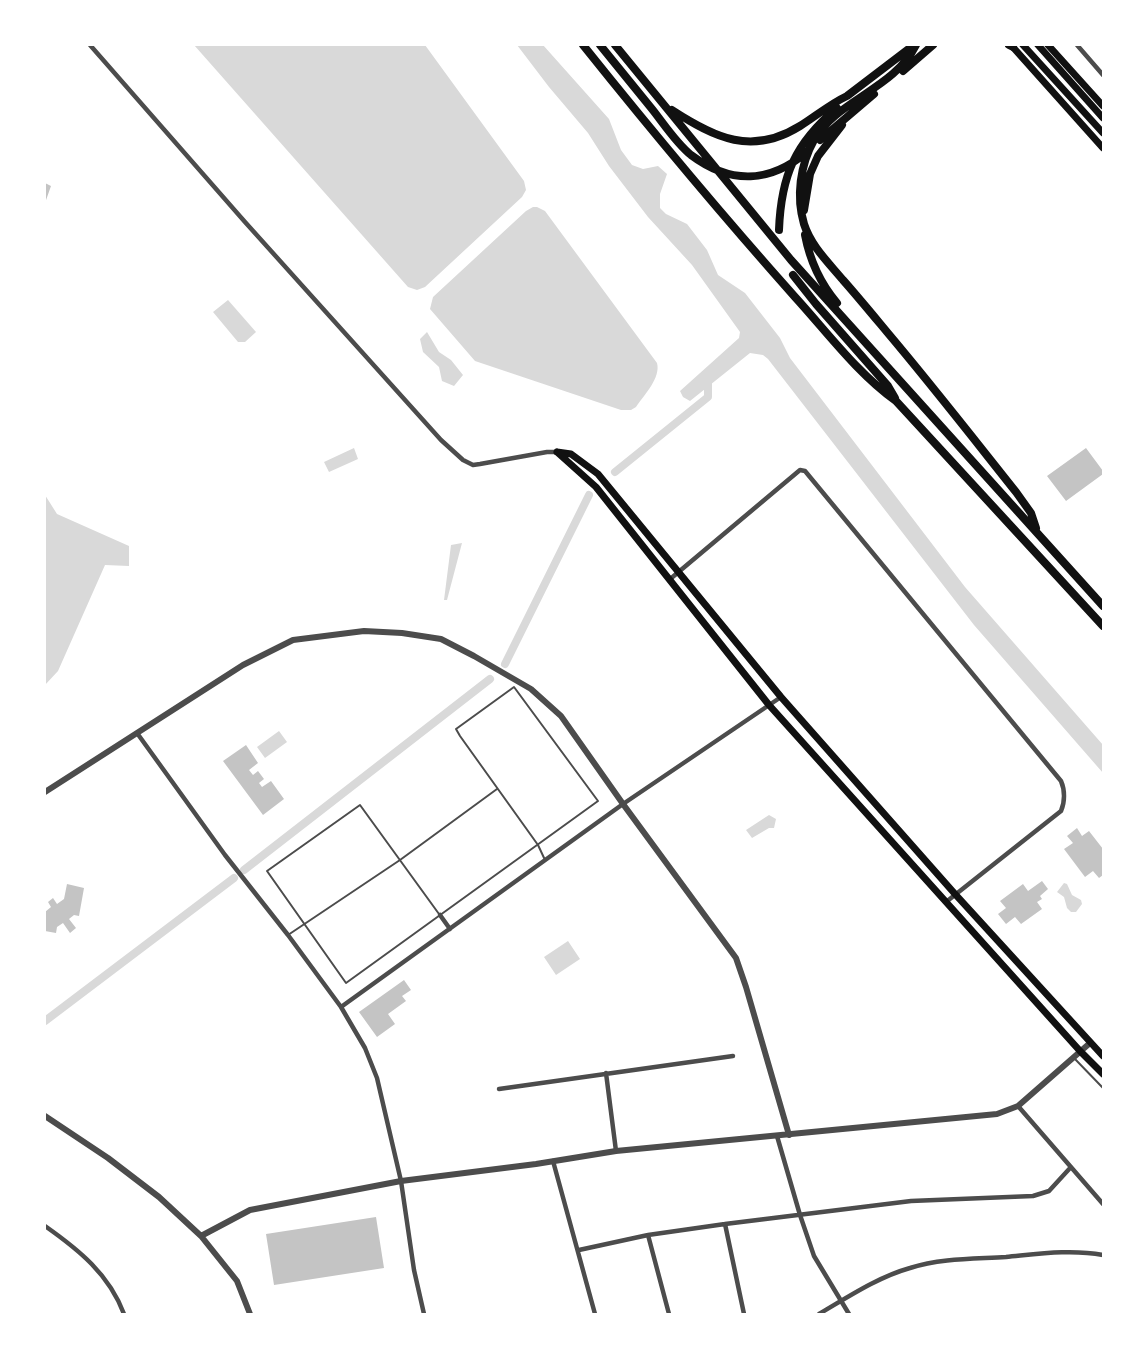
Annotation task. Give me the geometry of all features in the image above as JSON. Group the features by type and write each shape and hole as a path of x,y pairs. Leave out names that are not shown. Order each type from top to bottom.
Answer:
{"highway":[{"path":"583,45 765,264 882,391 896,401 1103,626"},
{"path":"600,45 682,146 707,165 727,174 744,177 762,176 779,171 795,162 933,45"},
{"path":"615,45 791,260 1103,606"},
{"path":"665,106 709,133 754,142 790,132 847,96 915,45"},
{"path":"915,45 904,64 893,75 841,112 814,140 805,161 801,179 800,198 804,224 816,247 947,405 1031,513 1039,534"},
{"path":"779,230 781,198 791,163 810,134 838,108 847,96"},
{"path":"845,119 818,156 810,174 804,208 804,226 811,260 818,276 866,345"},
{"path":"793,275 888,386 896,401"}],"main road":[{"path":"1023,45 1103,133"},
{"path":"1038,45 1103,118"},
{"path":"1048,45 1103,106"},
{"path":"1011,46 1103,148"},
{"path":"557,452 570,454 598,474 780,697 1103,1056"},
{"path":"557,452 596,487 769,705 1080,1052 1103,1074"}],"street":[{"path":"90,45 373,366 441,440 463,460 474,465 557,452"},
{"path":"1077,45 1103,75"},
{"path":"669,580 800,470 805,471 1061,781 1064,804 1061,811 946,902"},
{"path":"45,792 243,665 293,640 364,631 402,633 441,639 531,689 561,716 736,958 789,1135"},
{"path":"341,1007 623,804 780,697"},
{"path":"137,733 225,855 341,1007 365,1048 377,1078 401,1180 414,1270 424,1314"},
{"path":"440,915 450,929"},
{"path":"201,1236 250,1210 401,1180 616,1151 997,1114 1018,1106 1090,1043"},
{"path":"499,1089 733,1056"},
{"path":"606,1073 616,1151"},
{"path":"1018,1106 1103,1204"},
{"path":"45,1116 108,1158 159,1197 201,1236 237,1281 250,1314"},
{"path":"777,1136 814,1256 849,1314"},
{"path":"554,1161 595,1314"},
{"path":"579,1250 648,1235 910,1201 1033,1196 1049,1191 1071,1167"},
{"path":"725,1224 744,1314"},
{"path":"45,1226 88,1258 105,1277 119,1300 124,1314"},
{"path":"648,1235 669,1314"},
{"path":"819,1314 885,1277 909,1268 940,1261 1086,1252 1103,1255"}],"lane":[{"path":"440,915 360,805 267,872 346,982 440,915 538,845 598,801 514,687 456,729 538,845 545,860"},
{"path":"288,935 400,860 498,788"},
{"path":"1073,1058 1103,1088"}],"shaded area":[{"path":"194,45 425,45 524,181 526,190 522,197 425,287 417,290 408,287"},
{"path":"517,45 543,45 609,119 621,150 632,165 643,169 658,166 667,174 660,194 660,208 666,214 687,224 707,250 718,275 745,293 780,338 790,358 965,587 1103,745 1103,773 974,625 768,359 763,355 750,353 690,401 683,397 680,391 739,338 740,332 692,265 648,217 609,166 588,133"},
{"path":"533,207 545,211 657,363 657,375 636,407 631,410 621,410 475,361 430,309 433,297"},
{"path":"228,300 256,332 245,342 238,342 213,312"},
{"path":"427,332 439,352 451,360 463,375 454,386 442,381 439,367 423,352 420,339"},
{"path":"354,448 358,459 329,472 324,462"},
{"path":"45,495 57,514 129,546 129,566 105,565 58,671 45,685"},
{"path":"462,543 447,600 444,600 451,545"},
{"path":"279,731 287,742 265,758 257,747"},
{"path":"769,815 776,819 774,828 769,828 752,838 746,830"},
{"path":"1064,883 1067,884 1072,895 1081,900 1082,904 1076,912 1071,912 1067,908 1064,897 1057,892"},
{"path":"568,941 580,959 556,975 544,957"}],"building":[{"path":"45,183 51,186 45,203"},
{"path":"1086,448 1103,474 1066,501 1047,476"},
{"path":"246,745 258,763 249,770 253,775 258,771 264,779 259,783 262,787 271,781 284,799 263,815 223,761"},
{"path":"1077,828 1082,836 1089,831 1103,849 1103,875 1099,878 1093,871 1085,877 1064,849 1073,843 1067,836"},
{"path":"1042,881 1048,889 1040,896 1042,899 1037,902 1042,909 1021,924 1015,917 1006,924 998,914 1006,908 1000,901 1023,884 1028,891"},
{"path":"67,884 84,888 79,916 74,915 69,919 76,928 70,933 63,923 57,927 56,933 45,931 45,912 51,907 48,902 53,898 57,904 64,899"},
{"path":"404,980 411,990 402,996 406,1001 388,1014 395,1024 377,1037 359,1012"},
{"path":"376,1217 384,1268 274,1285 266,1234"}],"waterway":[{"path":"615,472 708,397 708,377"},
{"path":"505,664 589,495"},
{"path":"244,870 490,679"},
{"path":"45,1021 234,878"}]}
